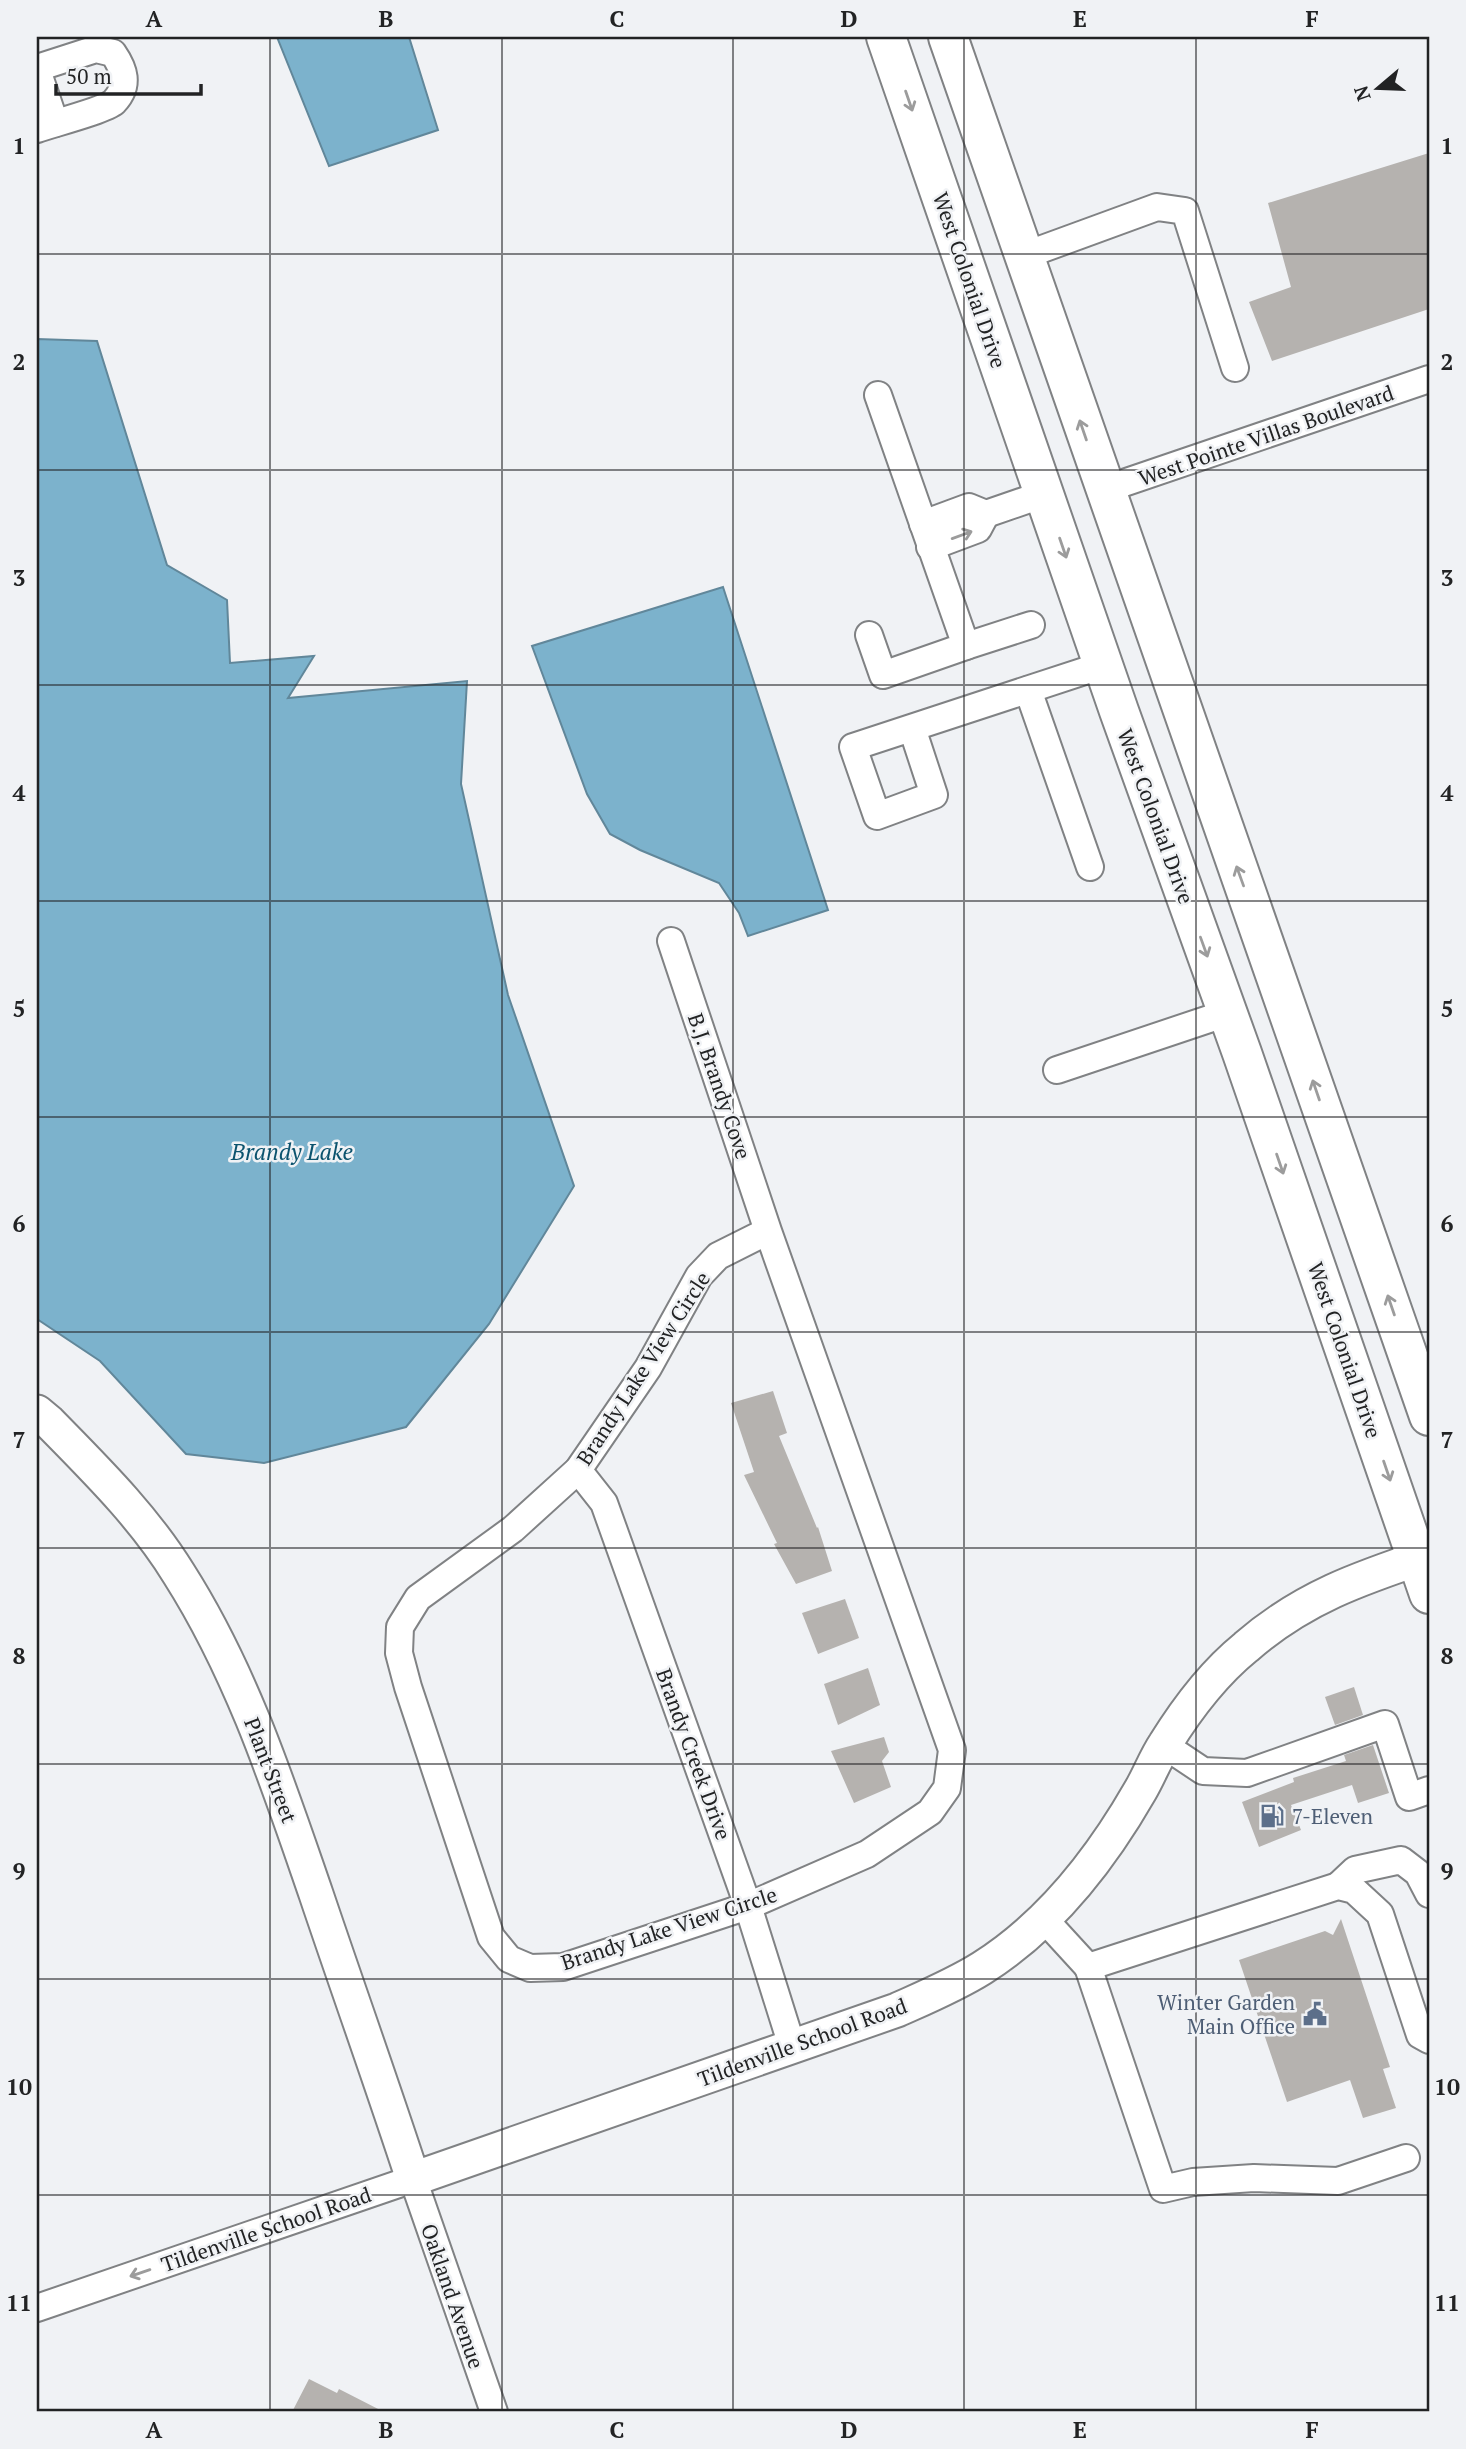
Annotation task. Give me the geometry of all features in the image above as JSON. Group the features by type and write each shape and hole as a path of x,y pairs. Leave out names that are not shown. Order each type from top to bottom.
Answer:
{"highway":[{"name":"West Colonial Drive","path":"886,37 1103,665 1425,1570"},
{"path":"948,37 1165,665 1419,1355 1429,1416"},
{"path":"1014,409 1061,475 1080,488 1103,490"},
{"path":"1044,494 1095,529 1165,665"}],"main road":[{"name":"Plant Street","path":"37,1412 122,1497 184,1581 208,1621 235,1676 277,1782 413,2179"},
{"name":"Tildenville School Road","path":"413,2179 897,2010 945,1989 984,1967 1044,1919 1106,1846 1164,1745 1192,1704 1244,1648 1275,1624 1330,1591 1425,1570"}],"street":[{"path":"96,49 113,53 123,68 123,88 113,103 46,126 37,69 96,49"},
{"path":"1023,256 1157,207 1185,211 1235,368"},
{"name":"West Pointe Villas Boulevard","path":"1103,490 1429,379"},
{"path":"878,395 966,646"},
{"path":"926,535 969,507 986,514 1044,494"},
{"path":"869,635 883,675 1031,625"},
{"path":"912,728 1103,665"},
{"path":"1028,690 1090,867"},
{"name":"B.J. Brandy Cove","path":"671,941 768,1231"},
{"path":"1057,1070 1227,1013"},
{"name":"Brandy Lake View Circle","path":"768,1231 952,1750 947,1788 930,1812 867,1854 748,1906 564,1967 530,1968 509,1959 491,1937 408,1686 399,1653 400,1627 418,1598 513,1529 578,1470 648,1368 699,1276 718,1256 768,1231"},
{"name":"Brandy Creek Drive","path":"578,1470 604,1503 748,1906 792,2046"},
{"path":"1164,1745 1203,1771 1247,1773 1385,1724 1409,1797 1429,1790"},
{"path":"1088,1967 1338,1886 1355,1870 1401,1860 1418,1873 1429,1892"},
{"path":"1338,1886 1354,1890 1380,1914 1420,2035 1429,2040"},
{"path":"1044,1919 1088,1967 1163,2189 1193,2182 1254,2178 1338,2181 1406,2158"},
{"name":"Tildenville School Road","path":"37,2308 413,2179"},
{"name":"Oakland Avenue","path":"413,2179 494,2412"}],"water":[{"path":"277,37 409,37 438,130 329,166"},
{"name":"Brandy Lake","path":"37,339 97,341 167,565 227,600 230,663 314,656 288,698 467,681 461,784 508,995 574,1186 489,1324 406,1427 264,1463 186,1454 100,1361 37,1319"},
{"path":"723,587 828,910 748,936 739,913 719,883 640,850 610,834 587,794 532,646"}],"building":[{"path":"1429,153 1429,309 1272,361 1249,302 1291,287 1268,203"},
{"path":"773,1391 787,1433 779,1436 818,1527 832,1571 796,1584 774,1544 777,1543 744,1475 754,1472 731,1403"},
{"path":"845,1599 859,1638 818,1654 802,1613"},
{"path":"868,1668 880,1705 838,1725 824,1684"},
{"path":"1354,1687 1363,1715 1335,1725 1325,1697"},
{"path":"884,1737 889,1752 882,1761 891,1787 854,1803 831,1751"},
{"path":"1373,1745 1389,1793 1358,1803 1352,1785 1291,1805 1301,1830 1259,1847 1242,1802 1294,1782 1293,1778 1346,1761 1344,1755"},
{"path":"1341,1919 1390,2067 1383,2069 1396,2108 1363,2118 1350,2080 1287,2102 1239,1960 1325,1931 1333,1935"},
{"path":"309,2379 337,2393 339,2389 384,2412 292,2412"}],"place":[{"name":"7-Eleven","path":"1272,1816"},
{"name":"Winter Garden Main Office","path":"1315,2014"}]}
